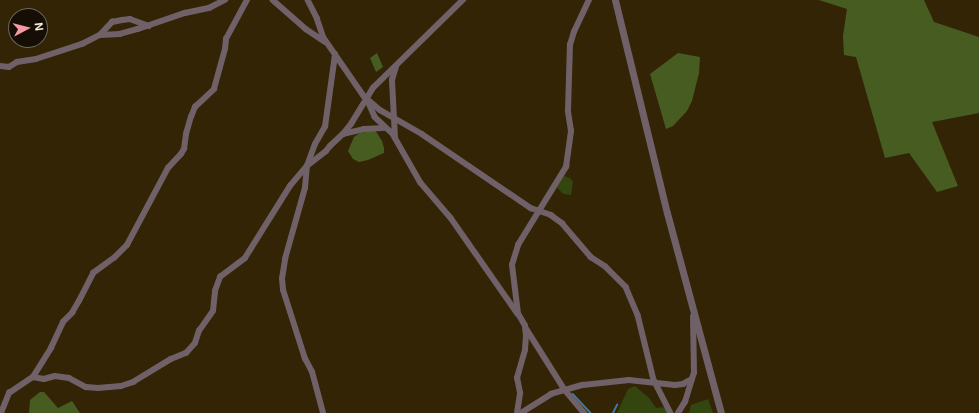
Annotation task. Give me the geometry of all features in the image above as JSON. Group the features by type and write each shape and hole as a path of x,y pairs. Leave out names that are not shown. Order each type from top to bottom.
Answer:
{"street":[{"path":"100,35 120,34 149,26 185,13 209,8 225,0"},
{"path":"1,413 10,393 33,377 52,348 63,322 72,313 93,274 114,258 127,245 168,168 184,149 186,134 195,107 214,89 225,49 226,39 246,0"},
{"path":"272,0 306,29 327,43"},
{"path":"308,0 327,43 356,86 366,98 380,110 422,134 531,208 551,215 562,223 591,257 605,266 626,288 638,314 656,383 671,413"},
{"path":"33,377 44,379 55,376 68,378 86,388 121,386 133,382 171,359 186,353 194,343 199,331 213,311 215,291 220,277 245,258 290,186 307,166 326,151 343,134 351,124 373,88 463,0"},
{"path":"518,314 512,265 518,245 529,230 538,211 563,172 567,163 571,131 568,111 570,45 574,32 589,0"},
{"path":"615,0 667,213 721,413"},
{"path":"0,66 9,67 17,62 36,59 82,44 100,35 112,22 130,19 149,26"},
{"path":"323,413 312,372 305,359 289,311 283,290 282,279 285,259 304,194 307,166 315,144 325,127 335,55"},
{"path":"395,138 392,80 396,65"},
{"path":"366,98 375,117 395,138 421,183 451,218 518,314 565,390 584,413"},
{"path":"343,134 364,129 385,128"},
{"path":"678,413 685,402 692,379 694,360 693,306"},
{"path":"517,413 520,393 517,378 525,350 525,326"},
{"path":"521,413 551,394 565,390 628,380 683,384 692,379"}],"green space":[{"path":"819,0 924,0 934,22 979,37 979,113 932,122 958,186 937,192 909,153 885,158 856,57 844,55 843,36 847,9"},
{"path":"377,53 383,67 376,72 370,58"},
{"path":"678,53 700,57 699,73 692,101 687,111 673,126 666,129 650,74"},
{"path":"375,130 382,141 384,153 359,162 353,159 348,151 354,137 360,133"},
{"path":"564,176 570,178 573,182 571,195 563,194 557,187"},
{"path":"635,386 649,398 656,408 666,407 669,413 617,413 628,389"},
{"path":"40,392 44,392 58,408 72,401 80,413 29,413 30,400"},
{"path":"708,399 713,413 689,413 691,405"}],"waterway":[{"path":"573,394 591,413"},
{"path":"613,413 617,405"}]}
